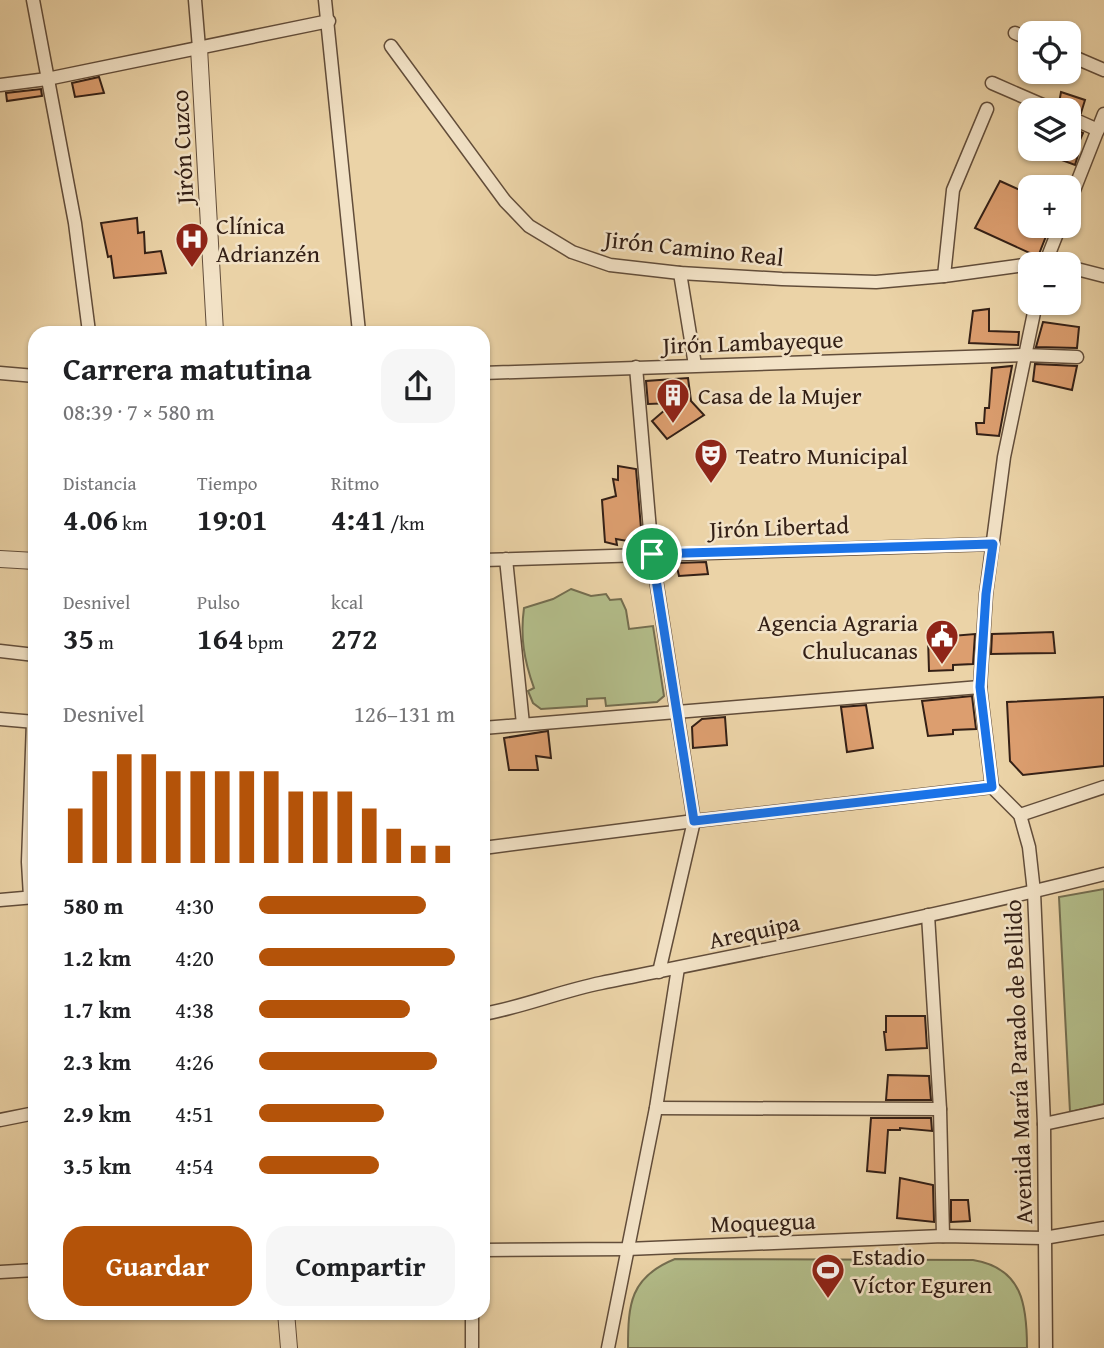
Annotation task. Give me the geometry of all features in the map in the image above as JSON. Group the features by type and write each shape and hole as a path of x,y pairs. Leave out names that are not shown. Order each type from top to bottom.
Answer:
{"street":[{"path":"33,0 75,223 88,326"},
{"name":"Jirón Cuzco","path":"195,0 215,326"},
{"path":"325,0 358,326"},
{"path":"0,85 47,79 329,21"},
{"name":"Jirón Camino Real","path":"391,46 505,201 529,226 572,252 610,265 680,273 782,279 876,282 1018,268"},
{"path":"1081,60 1104,70"},
{"path":"992,83 1026,98"},
{"path":"944,276 953,190 987,109"},
{"path":"1080,175 1104,114"},
{"path":"1081,122 1098,130"},
{"path":"1081,270 1104,276"},
{"path":"680,273 695,365"},
{"path":"490,848 694,821 992,787 980,687 986,594 1004,457 1033,315"},
{"name":"Jirón Lambayeque","path":"490,373 1024,355 1077,357"},
{"path":"636,367 652,554 694,821 659,972"},
{"path":"0,373 28,375"},
{"name":"Jirón Libertad","path":"490,559 993,544"},
{"path":"0,559 28,561"},
{"path":"506,559 523,724"},
{"path":"0,651 28,653"},
{"path":"490,727 980,687"},
{"path":"0,719 28,721"},
{"name":"Avenida María Parado de Bellido","path":"992,787 1020,815 1029,847 1034,892 1044,1124 1046,1348"},
{"path":"1020,815 1104,787"},
{"name":"Arequipa","path":"490,1013 596,984 928,915 1104,874"},
{"path":"0,900 28,897"},
{"path":"928,915 940,1109 943,1236"},
{"path":"608,1348 656,1108 678,968"},
{"path":"656,1108 940,1109"},
{"path":"1044,1124 1104,1111"},
{"path":"0,1120 28,1114"},
{"name":"Moquegua","path":"490,1250 627,1249 943,1236 1044,1238 1104,1228"},
{"path":"0,1272 28,1270"},
{"path":"287,1320 289,1348"},
{"path":"472,1320 472,1348"}],"green space":[{"path":"571,589 591,596 606,594 610,600 621,599 629,629 653,626 664,696 657,702 606,706 605,698 587,699 587,706 541,709 533,703 528,691 534,688 525,658 523,639 524,608 553,599"},
{"path":"1104,889 1104,1104 1070,1112 1059,897"},
{"name":"Estadio Víctor Eguren","path":"675,1259 973,1260 990,1264 1003,1271 1019,1291 1026,1318 1027,1348 628,1348 631,1305 640,1283 660,1266"}],"building":[{"path":"99,77 104,93 75,97 72,83"},
{"path":"41,89 42,96 7,101 6,93"},
{"path":"1061,92 1079,98 1060,98"},
{"path":"1000,181 1018,189 1018,238 1045,238 1040,252 1027,252 975,228"},
{"path":"137,218 138,233 144,232 145,253 161,251 166,273 114,278 111,256 108,257 101,223"},
{"path":"989,309 989,331 1019,332 1018,345 969,343 973,311"},
{"path":"1043,322 1079,327 1077,348 1036,347"},
{"path":"1035,364 1077,366 1072,390 1033,381"},
{"path":"1012,366 999,436 977,434 976,423 984,423 985,408 989,408 992,368"},
{"path":"688,378 691,401 704,415 667,439 652,421 673,403 648,404 646,381"},
{"path":"618,466 636,469 642,540 639,543 616,539 617,545 605,542 602,500 616,496 613,479 618,480"},
{"path":"706,562 708,574 679,576 676,563"},
{"path":"1053,632 1055,653 991,654 992,634"},
{"path":"975,634 973,664 953,665 953,670 929,671 928,638"},
{"path":"972,696 976,729 953,730 953,734 928,736 922,701"},
{"path":"1104,697 1104,766 1023,775 1010,761 1007,702"},
{"path":"866,705 873,748 847,752 841,707"},
{"path":"725,717 727,745 693,748 692,727 702,719"},
{"path":"548,731 551,758 536,756 538,770 509,770 504,738"},
{"path":"886,1016 925,1016 927,1048 886,1050"},
{"path":"888,1075 929,1076 931,1100 886,1100"},
{"path":"871,1118 931,1118 932,1131 900,1128 888,1130 885,1173 867,1171"},
{"path":"900,1178 933,1185 934,1222 897,1218"},
{"path":"951,1200 968,1200 970,1221 951,1222"}],"place":[{"name":"Clínica Adrianzén","path":"192,269"},
{"name":"Casa de la Mujer","path":"673,425"},
{"name":"Teatro Municipal","path":"711,485"},
{"name":"Agencia Agraria Chulucanas","path":"942,666"},
{"name":"Estadio Víctor Eguren","path":"828,1300"}],"route":[{"path":"993,544 986,594 980,687 992,787 694,821 652,554 993,544"}]}
